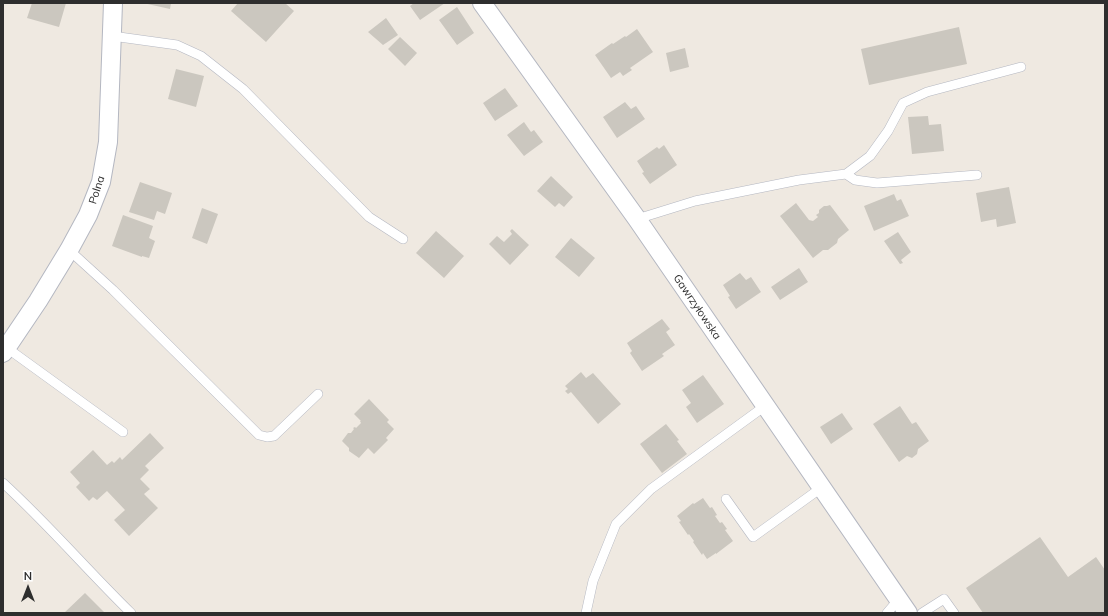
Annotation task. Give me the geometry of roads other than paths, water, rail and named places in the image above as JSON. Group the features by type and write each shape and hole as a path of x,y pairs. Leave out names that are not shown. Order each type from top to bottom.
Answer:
{"street":[{"name":"Polna","path":"5,350 38,301 69,250 88,215 101,182 108,142 113,3"},
{"name":"Gawrzyłowska","path":"482,3 637,219 903,606"}],"lane":[{"path":"112,36 177,45 201,56 243,89 369,217 403,239"},
{"path":"637,219 695,201 799,180 846,174 870,156 888,132 903,103 928,92 1021,67"},
{"path":"846,174 855,180 877,184 977,175"},
{"path":"69,250 114,290 259,434 267,437 274,436 318,394"},
{"path":"5,350 123,432"},
{"path":"586,613 593,581 616,524 651,489 765,406"},
{"path":"3,484 30,508 100,583 132,613"},
{"path":"726,499 753,537 821,488"},
{"path":"922,613 944,599 954,613"},
{"path":"887,613 903,606"}]}
